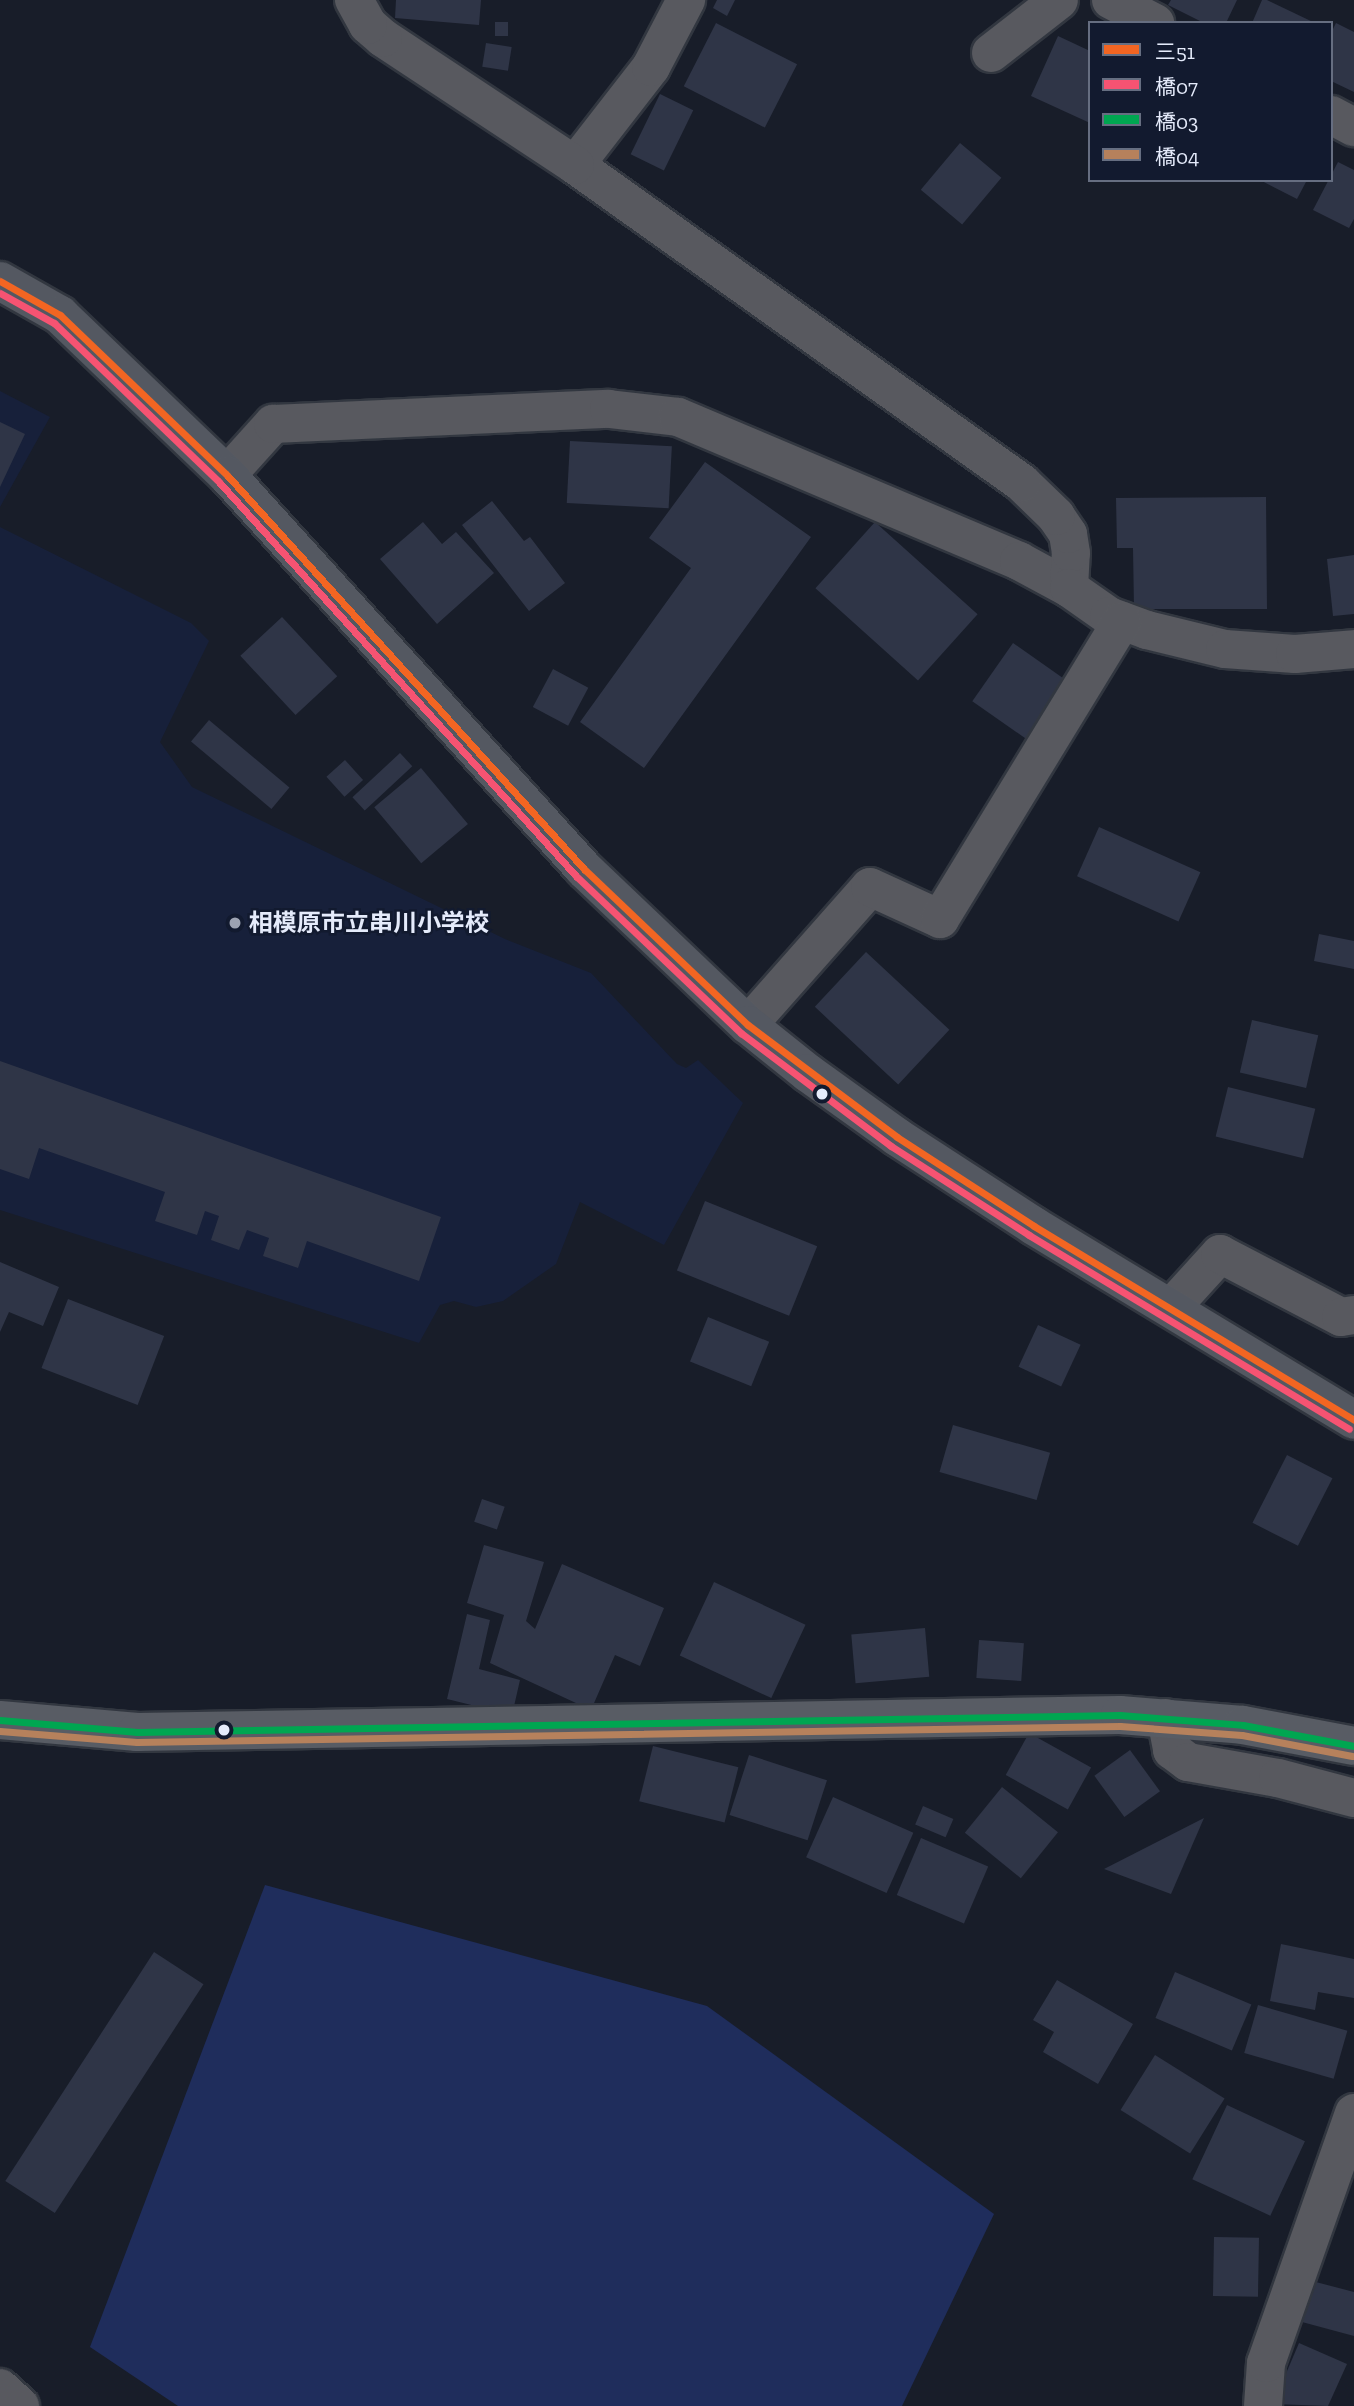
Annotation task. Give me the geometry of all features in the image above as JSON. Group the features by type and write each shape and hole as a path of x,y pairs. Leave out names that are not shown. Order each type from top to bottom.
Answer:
{"highway":[{"path":"0,281 60,315 227,475 584,869 748,1025 808,1073 897,1137 1034,1226 1354,1420"}],"main road":[{"path":"0,1720 137,1732 1120,1715 1243,1724 1354,1745"}],"street":[{"path":"354,0 368,26 383,38 575,166 1022,483 1056,516 1068,534 1071,553 1069,588"},
{"path":"575,166 651,67 687,0"},
{"path":"991,53 1059,0"},
{"path":"1111,0 1151,21"},
{"path":"1333,116 1354,127"},
{"path":"227,475 273,424 609,409 678,417 1018,561 1069,588 1109,616 1122,621 1225,649 1295,654 1354,649"},
{"path":"748,1025 870,887 940,919 1122,621"},
{"path":"1171,1308 1220,1254 1341,1317 1354,1315"},
{"path":"1166,1718 1172,1750 1188,1762 1278,1778 1354,1798"},
{"path":"1263,2406 1266,2362 1354,2113"},
{"path":"0,2388 20,2406"}],"shaded area":[{"path":"0,391 50,417 0,507"},
{"name":"相模原市立串川小学校","path":"0,527 191,623 209,641 160,742 192,787 505,939 591,973 677,1064 686,1068 698,1060 743,1103 664,1245 580,1202 556,1264 503,1301 476,1307 454,1301 440,1305 419,1343 0,1210"},
{"path":"265,1885 707,2006 994,2214 902,2406 178,2406 90,2347"}],"building":[{"path":"396,0 481,0 479,25 395,18"},
{"path":"717,0 735,0 727,16 713,8"},
{"path":"1171,0 1237,0 1227,21 1200,21 1168,5"},
{"path":"1262,0 1267,0 1311,21 1253,21"},
{"path":"495,22 508,22 508,36 495,36"},
{"path":"716,23 797,64 765,128 684,86"},
{"path":"1336,23 1354,32 1354,92 1333,82 1333,29"},
{"path":"1058,36 1088,50 1088,122 1031,96"},
{"path":"486,43 512,47 508,71 482,67"},
{"path":"660,94 693,110 664,170 631,154"},
{"path":"960,143 1001,178 962,224 921,190"},
{"path":"1338,162 1354,170 1354,219 1349,228 1313,210 1328,182 1333,182 1333,172"},
{"path":"1264,182 1306,182 1297,199"},
{"path":"0,422 25,434 0,487"},
{"path":"570,441 672,446 669,508 567,503"},
{"path":"705,462 811,537 644,768 580,722 691,568 649,538"},
{"path":"1266,497 1267,609 1134,609 1133,548 1117,548 1116,498"},
{"path":"492,501 524,541 530,537 565,583 529,611 462,525"},
{"path":"423,522 442,544 456,532 494,573 437,624 380,559"},
{"path":"875,522 978,614 918,680 815,588"},
{"path":"1354,555 1354,614 1333,616 1327,559"},
{"path":"282,617 337,676 296,715 240,656"},
{"path":"1013,643 1070,683 1030,741 972,701"},
{"path":"553,669 588,688 568,726 533,707"},
{"path":"209,720 289,787 271,809 191,741"},
{"path":"400,753 412,766 365,810 352,797"},
{"path":"345,760 363,780 344,797 326,777"},
{"path":"421,768 468,824 421,863 374,807"},
{"path":"1099,827 1200,872 1178,921 1077,876"},
{"path":"1319,934 1354,941 1354,969 1314,961"},
{"path":"866,952 949,1030 898,1085 815,1007"},
{"path":"1252,1020 1318,1035 1306,1088 1240,1073"},
{"path":"0,1061 441,1217 419,1281 307,1241 298,1268 263,1256 269,1238 247,1230 239,1250 211,1240 219,1216 205,1211 197,1235 155,1221 165,1192 39,1148 29,1179 0,1169"},
{"path":"1228,1087 1315,1109 1303,1158 1216,1136"},
{"path":"705,1201 817,1246 789,1316 677,1271"},
{"path":"0,1262 59,1287 43,1326 9,1312 0,1332"},
{"path":"68,1299 164,1336 138,1405 41,1368"},
{"path":"708,1317 769,1342 751,1386 690,1362"},
{"path":"1038,1325 1081,1345 1061,1387 1019,1367"},
{"path":"953,1425 1050,1453 1037,1500 939,1472"},
{"path":"1287,1455 1332,1478 1298,1546 1252,1523"},
{"path":"482,1499 505,1507 497,1530 474,1522"},
{"path":"484,1545 544,1562 526,1621 535,1629 562,1564 664,1608 640,1666 615,1655 591,1710 490,1663 504,1615 467,1603"},
{"path":"714,1582 806,1625 771,1698 680,1655"},
{"path":"467,1614 490,1620 479,1669 520,1680 512,1715 447,1699"},
{"path":"925,1628 929,1677 856,1683 851,1634"},
{"path":"979,1640 1024,1643 1021,1681 976,1678"},
{"path":"1029,1733 1091,1767 1068,1809 1006,1775"},
{"path":"653,1746 738,1767 725,1823 639,1801"},
{"path":"1130,1750 1160,1791 1124,1817 1094,1776"},
{"path":"749,1755 827,1780 808,1840 730,1815"},
{"path":"1002,1787 1058,1832 1021,1878 965,1833"},
{"path":"833,1797 913,1833 887,1893 806,1857"},
{"path":"923,1806 953,1819 946,1837 915,1824"},
{"path":"1204,1818 1171,1894 1104,1869"},
{"path":"921,1838 988,1867 964,1924 897,1895"},
{"path":"1281,1944 1354,1959 1354,1998 1318,1992 1315,2010 1270,2001"},
{"path":"154,1952 203,1984 55,2213 5,2181"},
{"path":"1175,1972 1251,2004 1232,2050 1155,2018"},
{"path":"1057,1980 1133,2024 1098,2084 1043,2052 1054,2032 1033,2020"},
{"path":"1258,2005 1347,2031 1334,2079 1244,2053"},
{"path":"1155,2055 1225,2098 1190,2154 1121,2110"},
{"path":"1227,2105 1305,2141 1270,2216 1192,2179"},
{"path":"1214,2237 1259,2238 1258,2297 1213,2296"},
{"path":"1312,2281 1354,2292 1354,2336 1302,2322"},
{"path":"1299,2343 1347,2364 1328,2406 1273,2404"}],"transit line":[{"name":"三51","path":"0,281 60,315 227,475 584,869 748,1025 897,1137 1034,1226 1354,1420"},
{"name":"橋07","path":"0,293 54,323 219,482 576,876 741,1033 891,1146 1029,1235 1349,1429"},
{"name":"橋03","path":"0,1720 137,1732 1120,1715 1243,1725 1354,1746"},
{"name":"橋04","path":"0,1731 137,1742 1120,1726 1242,1735 1352,1756"}],"place":[{"name":"相模原市立串川小学校","path":"235,923"}]}
